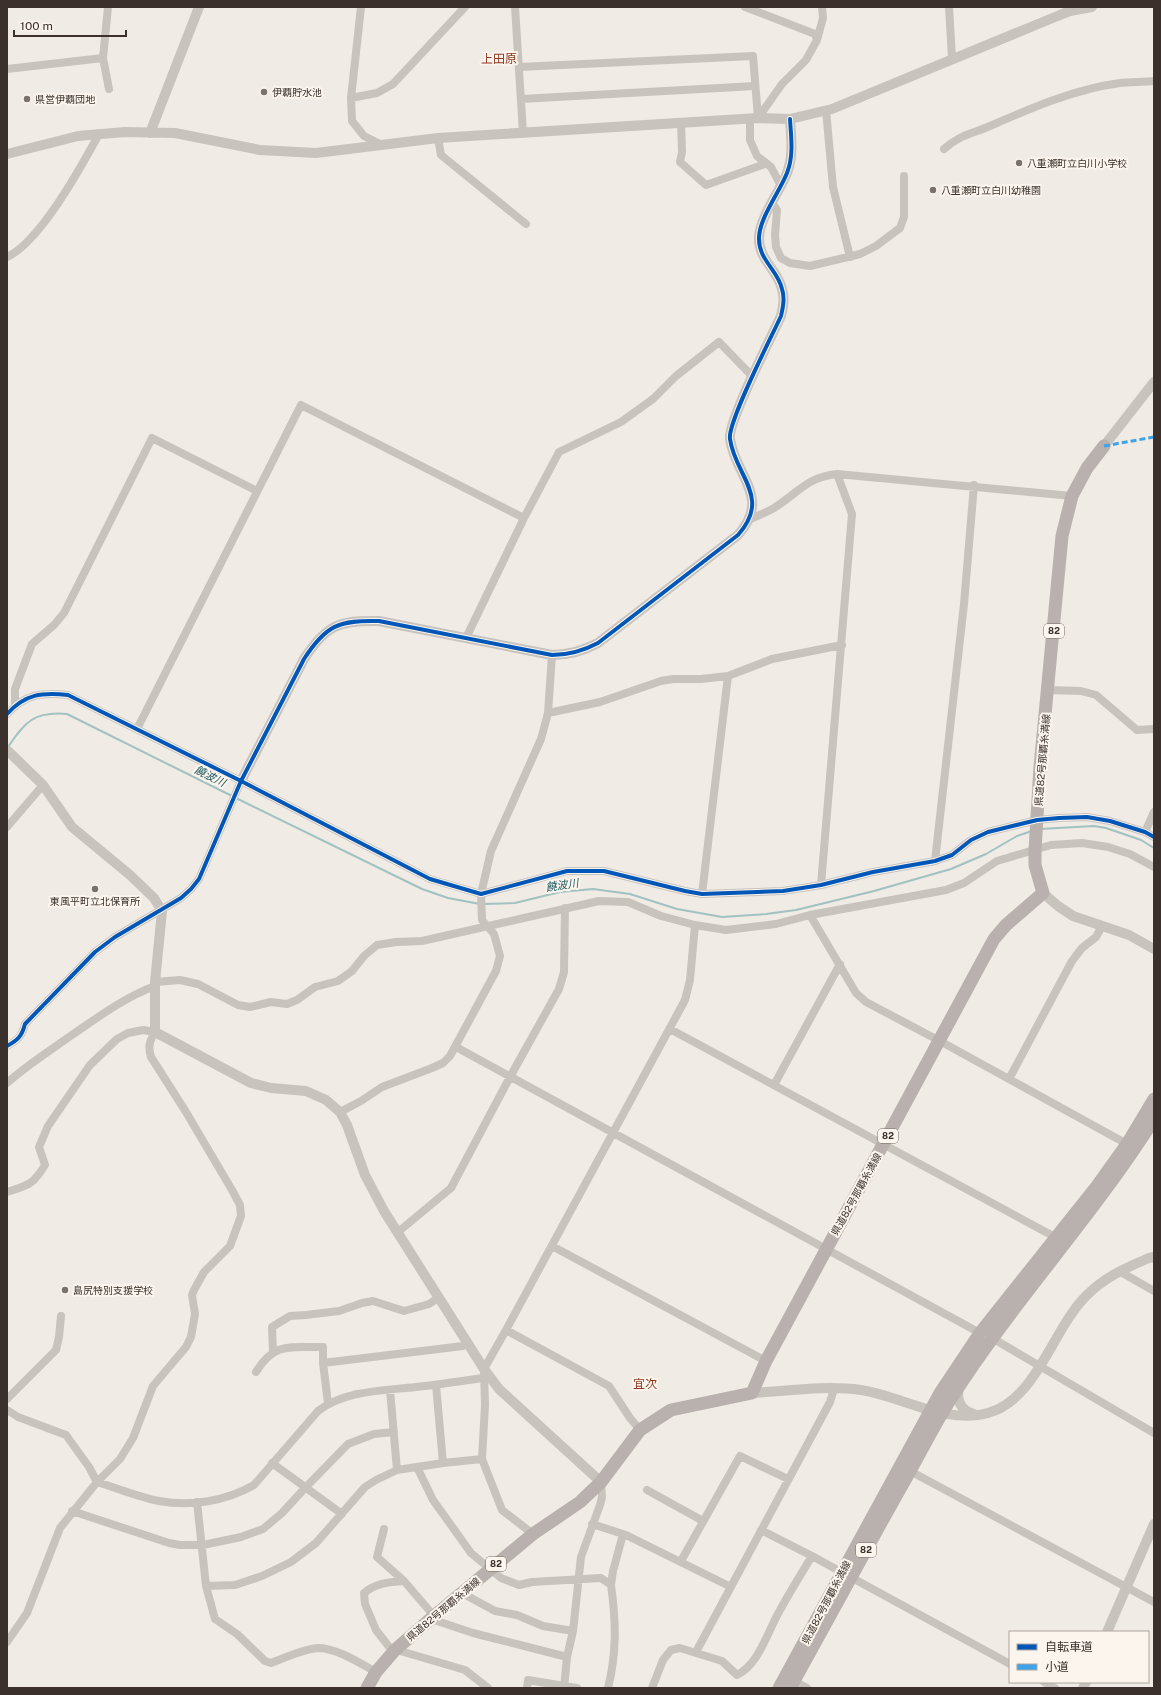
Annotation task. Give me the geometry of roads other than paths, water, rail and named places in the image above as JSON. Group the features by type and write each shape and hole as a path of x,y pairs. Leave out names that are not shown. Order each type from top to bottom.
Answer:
{"main road":[{"name":"県道82号那覇糸満線","path":"368,1688 376,1672 395,1650 533,1534 580,1502 600,1482 640,1430 671,1410 752,1393 766,1361 938,1040 994,939 1006,924 1043,893 1036,865 1036,823 1062,536 1072,496 1087,468 1104,446"},
{"name":"県道82号那覇糸満線","path":"792,1684 846,1575 936,1411 986,1335 1056,1237 1096,1186 1152,1108"},
{"name":"県道82号那覇糸満線","path":"779,1688 910,1471 936,1411 959,1387 986,1335 1103,1194 1137,1146 1152,1108"}],"street":[{"path":"108,7 103,58 109,89"},
{"path":"150,133 199,7"},
{"path":"361,7 351,98 352,121 364,136 382,145"},
{"path":"351,98 377,93 393,84 465,7"},
{"path":"515,7 523,133"},
{"path":"745,7 815,34 817,40"},
{"path":"754,118 782,84 806,60 817,40 823,18 822,7"},
{"path":"949,7 952,58"},
{"path":"7,154 78,136 100,134 175,133 260,150 316,153 438,138 754,118 790,119 826,110 856,99 1070,9 1092,7"},
{"path":"519,67 753,56 755,86 754,118 750,140 757,156 764,164 771,167 781,186"},
{"path":"7,69 103,58"},
{"path":"944,149 954,140 1035,106 1093,89 1120,83 1154,81"},
{"path":"521,99 755,86"},
{"path":"826,110 833,187 850,257"},
{"path":"7,1046 18,1040 25,1024 95,952 115,937 162,911 192,889 199,879 241,784 304,659 314,644 326,632 339,624 357,621 379,621 552,656 580,652 598,643 738,535 749,520 752,509 752,494 729,438 734,418 781,316 784,302 782,287 760,249 759,235 772,202 788,172 791,156 790,119"},
{"path":"681,123 682,152 680,162 706,185 764,164"},
{"path":"7,257 15,254 38,231 82,165 100,134"},
{"path":"438,138 441,156 526,224"},
{"path":"772,202 777,210 775,235 776,247 781,258 790,264 810,266 860,254 876,246 900,228 904,217 904,176"},
{"path":"466,638 524,518 559,452 621,422 653,399 676,376 718,342 753,377"},
{"path":"1104,446 1154,382"},
{"path":"137,729 301,405 524,518"},
{"path":"15,706 15,688 32,644 54,625 64,613 152,438 257,491"},
{"path":"749,520 774,508 811,481 825,475 837,474 1072,496"},
{"path":"821,885 852,514 837,474"},
{"path":"935,861 964,604 974,486"},
{"path":"548,713 600,702 661,681 728,676 772,659 842,645"},
{"path":"340,1112 382,1088 442,1062 450,1056 496,971 500,956 494,934 482,920 481,896 491,851 541,739 548,713 552,656"},
{"path":"702,894 728,676"},
{"path":"1048,690 1081,691 1096,695 1137,730 1154,729"},
{"path":"7,714 15,706 29,698 47,692 68,695 430,879 481,896 566,871 604,871 702,894 783,891 821,885 873,872 935,861 952,855 972,840 988,832 1036,823 1087,817 1110,821 1145,832 1154,837"},
{"path":"7,1642 27,1612 60,1528 72,1511 97,1482 120,1459 133,1438 153,1386 186,1347 190,1337 195,1314 192,1295 194,1290 204,1272 230,1246 241,1216 240,1205 232,1190 149,1050 149,1042 155,1032 155,984 162,911 154,898 130,875 72,827 43,785 10,752"},
{"path":"7,827 43,785"},
{"path":"1145,832 1154,812"},
{"path":"7,1083 41,1056 112,1007 155,984 180,980 198,984 238,1005 250,1007 270,1002 287,1004 297,1000 315,987 338,980 352,971 364,956 377,945 396,942 422,941 599,901 628,902 661,916 696,925 726,930 776,924 810,915 946,890 964,883 997,861 1035,846 1082,844 1108,846 1130,854 1154,867"},
{"path":"1043,893 1073,916 1129,935 1154,949"},
{"path":"398,1232 451,1188 510,1077 559,990 564,972 565,908"},
{"path":"810,915 856,992 866,1002 1127,1144"},
{"path":"533,1534 502,1510 482,1460 485,1405 483,1373 685,1000 690,980 696,925"},
{"path":"1009,1079 1072,961 1082,948 1096,937 1102,926"},
{"path":"774,1085 840,964"},
{"path":"670,1029 1056,1237"},
{"path":"7,1192 28,1185 37,1179 45,1165 39,1147 48,1126 90,1065 117,1039 128,1032 143,1030 155,1032 251,1083 271,1088 306,1091 326,1100 340,1112 347,1126 365,1175 384,1211 467,1344 483,1373 600,1482 602,1496 581,1557 574,1631 567,1657 564,1687"},
{"path":"456,1047 986,1335 1040,1365 1154,1433"},
{"path":"552,1246 766,1361"},
{"path":"752,1393 834,1389 861,1390 936,1411 958,1415 979,1415 998,1409 1010,1402 1022,1390 1040,1365 1072,1313 1098,1284 1119,1271 1154,1257"},
{"path":"1119,1271 1154,1290"},
{"path":"273,1352 272,1327 290,1316 306,1316 339,1311 373,1301 404,1311 429,1304 438,1298"},
{"path":"7,1400 56,1350 60,1337 61,1316"},
{"path":"506,1330 609,1386 630,1418 640,1430"},
{"path":"324,1363 463,1346 467,1344"},
{"path":"256,1372 261,1363 273,1352 280,1349 323,1347 328,1403"},
{"path":"7,1410 18,1416 66,1435 89,1467 97,1482 158,1501 180,1503 197,1502 226,1497 242,1492 254,1484 318,1411 328,1403 357,1393 436,1385 483,1373"},
{"path":"436,1385 443,1463"},
{"path":"959,1387 958,1397 960,1404 968,1412 979,1415"},
{"path":"696,1652 830,1402 834,1389"},
{"path":"390,1390 397,1470"},
{"path":"72,1511 169,1543 180,1545 203,1545 241,1537 263,1529 282,1513 348,1444 374,1434 394,1432"},
{"path":"681,1561 740,1456 788,1479"},
{"path":"206,1586 234,1585 262,1576 291,1562 316,1543 365,1487 397,1470 443,1463 482,1460"},
{"path":"272,1462 342,1514"},
{"path":"417,1467 433,1500 471,1553 501,1578 519,1585 532,1582 601,1578 611,1585"},
{"path":"910,1471 1154,1602"},
{"path":"647,1490 704,1521"},
{"path":"197,1502 203,1545 206,1586 215,1619 237,1634 265,1661 271,1663 318,1648 330,1650 345,1656 376,1672"},
{"path":"592,1524 623,1534 681,1561 731,1587"},
{"path":"1106,1631 1154,1524"},
{"path":"384,1529 376,1557 404,1581 433,1617 473,1633 567,1657"},
{"path":"761,1530 812,1556 1009,1663"},
{"path":"608,1688 614,1665 616,1646 615,1611 611,1585 613,1570 623,1534"},
{"path":"652,1688 663,1660 671,1650 680,1648 722,1661 737,1675 744,1672 755,1659 779,1612 812,1556"},
{"path":"404,1581 389,1582 373,1586 364,1593 365,1604 376,1630 390,1648 465,1670 488,1688"},
{"path":"462,1593 495,1611 517,1615 543,1626 574,1631"},
{"path":"527,1688 528,1680 577,1688"},
{"path":"1046,1683 1055,1688"},
{"path":"792,1684 808,1688"}],"waterway":[{"name":"饒波川","path":"8,747 25,725 32,720 46,714 67,714 232,796"},
{"name":"饒波川","path":"236,798 422,889 448,898 480,904"},
{"name":"饒波川","path":"1040,829 1094,826 1106,828 1141,840 1154,848"},
{"name":"饒波川","path":"484,904 515,903 560,892 593,889 630,894 677,909 722,917 766,914 796,910 874,891 951,869 986,854 1017,836 1032,831"}],"place":[{"name":"伊覇貯水池","path":"264,92"},
{"name":"県営伊覇団地","path":"27,99"},
{"name":"八重瀬町立白川小学校","path":"1019,163"},
{"name":"八重瀬町立白川幼稚園","path":"933,190"},
{"name":"東風平町立北保育所","path":"95,889"},
{"name":"島尻特別支援学校","path":"65,1290"}],"district":[{"name":"上田原","path":"499,59"},
{"name":"宜次","path":"645,1384"}]}
